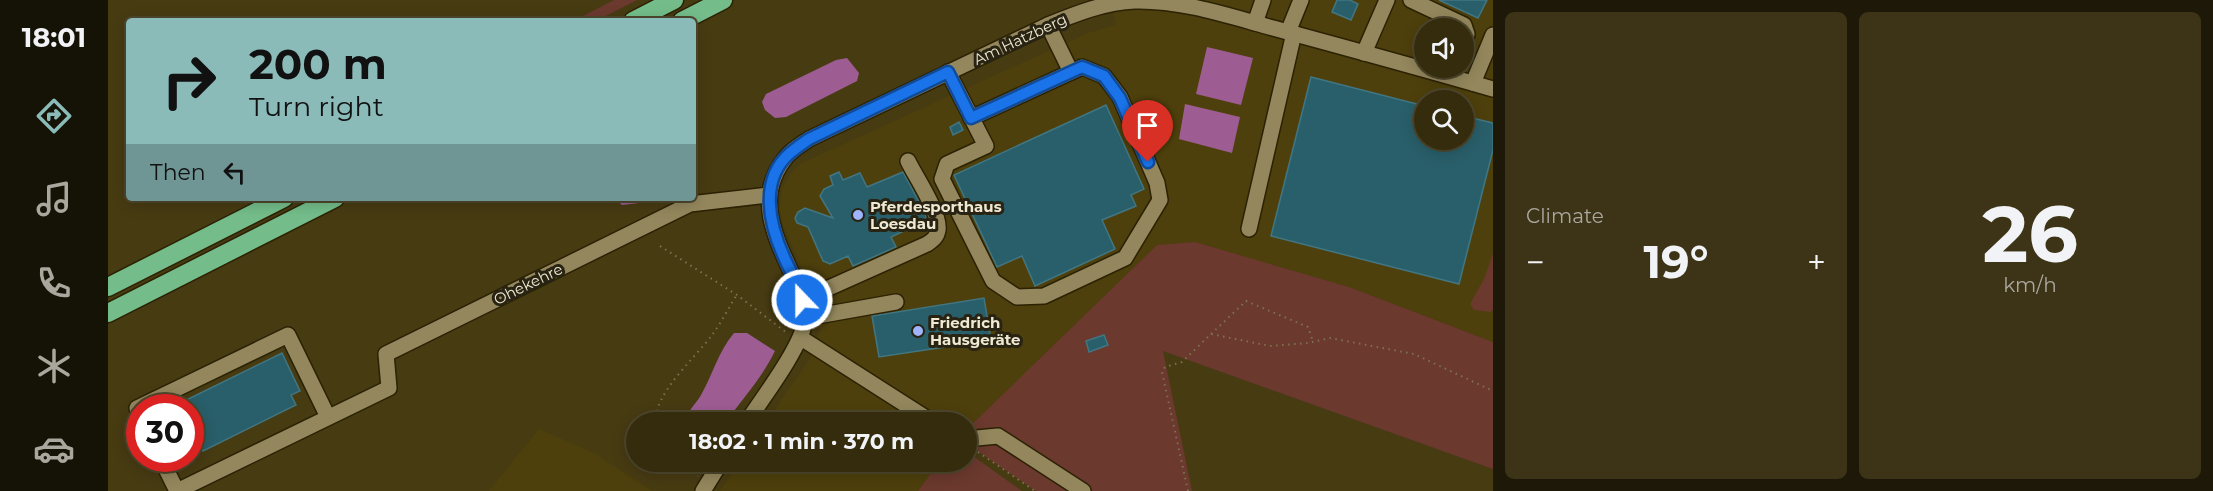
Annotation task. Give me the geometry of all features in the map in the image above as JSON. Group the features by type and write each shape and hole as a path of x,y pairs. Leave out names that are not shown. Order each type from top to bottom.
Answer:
{"highway":[{"path":"639,18 674,0"},
{"path":"688,18 723,0"},
{"path":"108,287 278,201"},
{"path":"108,314 329,201"}],"street":[{"path":"1255,23 1263,0"},
{"path":"1250,229 1291,33 1301,0"},
{"path":"1364,53 1387,0"},
{"path":"1411,0 1449,18"},
{"name":"Am Hatzberg","path":"753,412 801,338 806,318 802,300 770,219 769,195 776,172 789,154 809,139 1047,25 1094,9 1138,1 1186,6 1364,53 1414,64"},
{"path":"1047,25 1071,72"},
{"path":"1473,83 1488,62 1493,35"},
{"path":"948,72 971,118 986,146 947,165 942,179 993,281 1017,297 1044,296 1125,258 1160,200 1157,183 1120,98 1104,76 1082,67 971,118"},
{"name":"Am Hatzberg","path":"1464,78 1493,89"},
{"path":"802,300 935,239 938,231 936,217 908,161"},
{"name":"Ohekehre","path":"328,417 389,388 386,354 690,204 769,195"},
{"path":"806,318 896,302"},
{"path":"166,394 288,335 328,417 177,491 168,472"},
{"path":"801,338 917,412"},
{"path":"977,443 998,436 1083,491"},
{"path":"710,488 717,472"}],"path":[{"path":"660,246 737,295 787,334 801,338"},
{"path":"656,412 666,392 713,334 737,295"},
{"path":"1188,491 1162,372 1165,367 1182,362 1246,301 1308,327 1313,342"},
{"path":"1211,334 1270,346 1330,338 1414,354 1493,391"},
{"path":"977,449 1035,491"},
{"path":"690,472 710,488"}],"shaded area":[{"path":"614,0 637,0 602,18 579,18"},
{"path":"1111,0 1493,0 1493,342 1349,287 1195,242 1157,245 977,419 977,412 774,412 809,360 820,331 818,306 783,224 780,208 782,189 790,174 802,163 1088,33 1116,25"},
{"path":"1207,47 1253,58 1241,105 1196,94"},
{"path":"847,58 859,73 857,81 786,117 775,118 765,110 762,102 766,94 836,60"},
{"path":"1185,104 1240,117 1232,153 1179,139"},
{"path":"617,201 644,201 639,203 622,205"},
{"path":"1195,242 1349,287 1493,342 1493,469 1163,351 1192,491 1036,491 977,451 977,419 1157,245"},
{"path":"1493,253 1493,310 1490,312 1474,310 1470,304 1485,277"},
{"path":"734,333 747,333 775,351 733,412 690,412 701,395 728,340"},
{"path":"539,429 594,453 652,491 489,491"},
{"path":"977,459 1022,491 918,491 932,472 977,472"},
{"path":"733,472 932,472 918,491 720,491"}],"building":[{"path":"1337,0 1350,0 1358,4 1351,20 1332,12"},
{"path":"1439,0 1487,0 1478,18"},
{"path":"1311,77 1414,103 1414,150 1474,150 1474,118 1493,123 1493,150 1459,284 1271,236"},
{"path":"1106,105 1144,189 1131,195 1136,206 1102,220 1115,249 1035,286 1022,256 997,267 954,175"},
{"path":"959,122 963,130 953,135 950,127"},
{"path":"839,172 843,180 860,173 867,187 903,172 923,209 925,221 891,237 896,247 853,266 848,256 830,264 823,261 808,227 797,223 795,218 798,212 805,208 833,218 820,196 824,189 833,185 830,176"},
{"path":"984,298 991,340 879,357 872,316"},
{"path":"1104,335 1108,345 1089,352 1086,341"},
{"path":"282,353 300,391 291,395 296,405 204,451 204,394 199,394"}],"place":[{"name":"Pferdesporthaus Loesdau","path":"858,215"},
{"name":"Friedrich Hausgeräte","path":"918,331"}],"route":[{"path":"802,300 770,219 769,195 776,172 789,154 809,139 948,72 971,118 1082,67 1104,76 1120,98 1148,162"}]}
